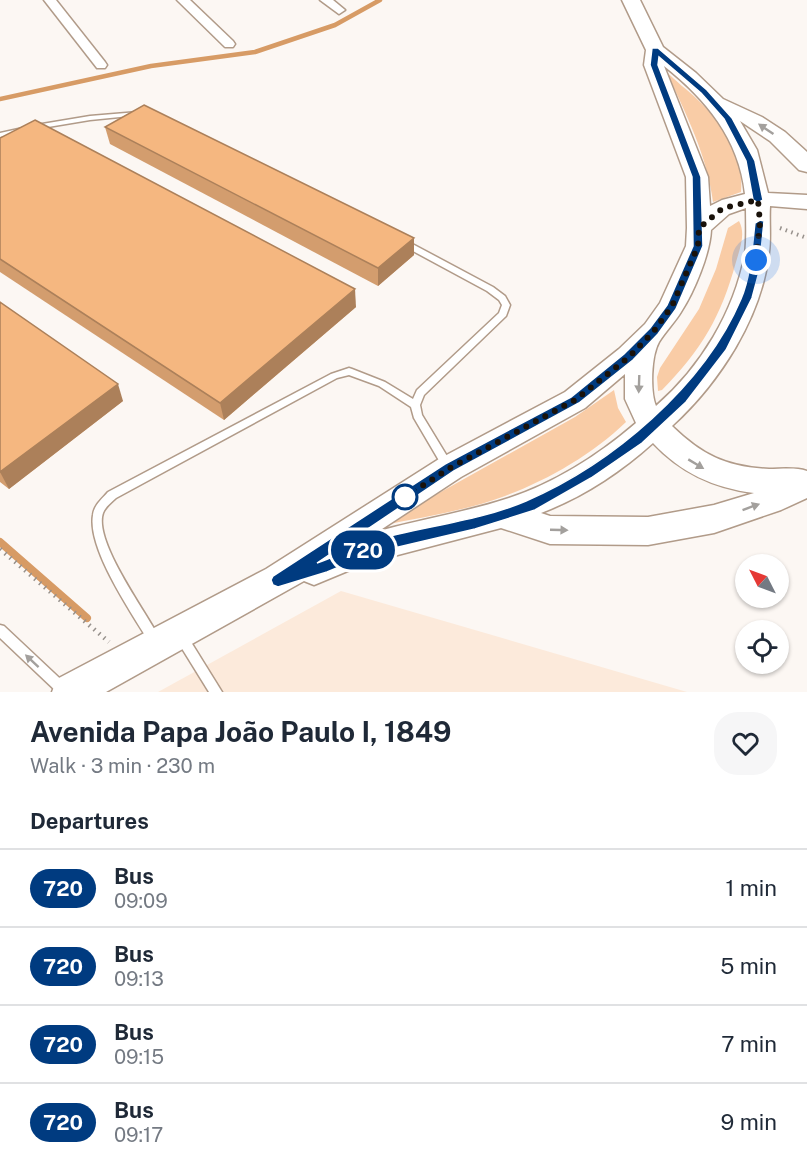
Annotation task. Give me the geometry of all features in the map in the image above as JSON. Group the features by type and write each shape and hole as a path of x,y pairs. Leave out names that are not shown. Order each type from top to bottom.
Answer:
{"main road":[{"path":"278,580 327,566 371,547 503,515 530,506 578,480 637,439 682,398 721,350 747,298 754,272 760,223 754,176 744,147 717,104 672,62 655,50 631,0"},
{"path":"68,692 278,580 450,468 575,400 646,340 672,306 698,246 699,228 697,177 654,65 655,50"},
{"path":"717,104 736,110 774,134 791,147 807,165"},
{"path":"699,228 723,208 758,200 807,202"},
{"path":"646,340 638,383 639,401 653,425 676,449 706,470 752,481 807,483"},
{"path":"503,515 550,530 648,531 724,516 770,501 807,483"}],"street":[{"path":"50,0 101,65"},
{"path":"183,0 229,44"},
{"path":"326,0 339,10"}],"lane":[{"path":"0,135 90,118 145,115"},
{"path":"395,238 490,288 502,298 506,305 503,314 420,393 415,405 417,416 450,468"},
{"path":"216,692 155,646 104,551 98,530 98,512 112,495 334,376 349,371 382,384 415,405"},
{"path":"0,630 68,692"}],"path":[{"path":"775,226 807,238"},
{"path":"0,549 155,646"}],"shaded area":[{"path":"666,71 707,109 723,130 739,167 741,192 713,202 701,151"},
{"path":"739,221 742,231 741,246 717,316 688,360 662,390 658,391 657,377 660,368 699,309 716,269 728,228"},
{"path":"614,390 618,408 626,422 599,445 569,465 521,490 490,501 459,510 380,526 575,417"},
{"path":"341,591 687,692 158,692"}],"building":[{"path":"144,105 414,238 378,268 105,127"},
{"path":"35,120 355,289 220,403 0,259 0,138"},
{"path":"0,302 118,384 0,472"}],"waterway":[{"path":"0,99 151,66 255,52 335,25 380,0"},
{"path":"0,542 87,618"}],"bus line":[{"name":"720","path":"758,200 750,161 728,118 717,104 672,62 655,50 654,65 697,177 698,246 672,306 654,331 629,357 575,400 450,468 278,580 327,566 371,547 475,523 530,506 587,475 637,439 682,398 721,350 747,298 754,272 760,223"}],"route":[{"path":"405,497 450,468 575,400 629,357 654,331 672,306 698,246 699,228 723,208 758,200 760,223 756,260"}]}
